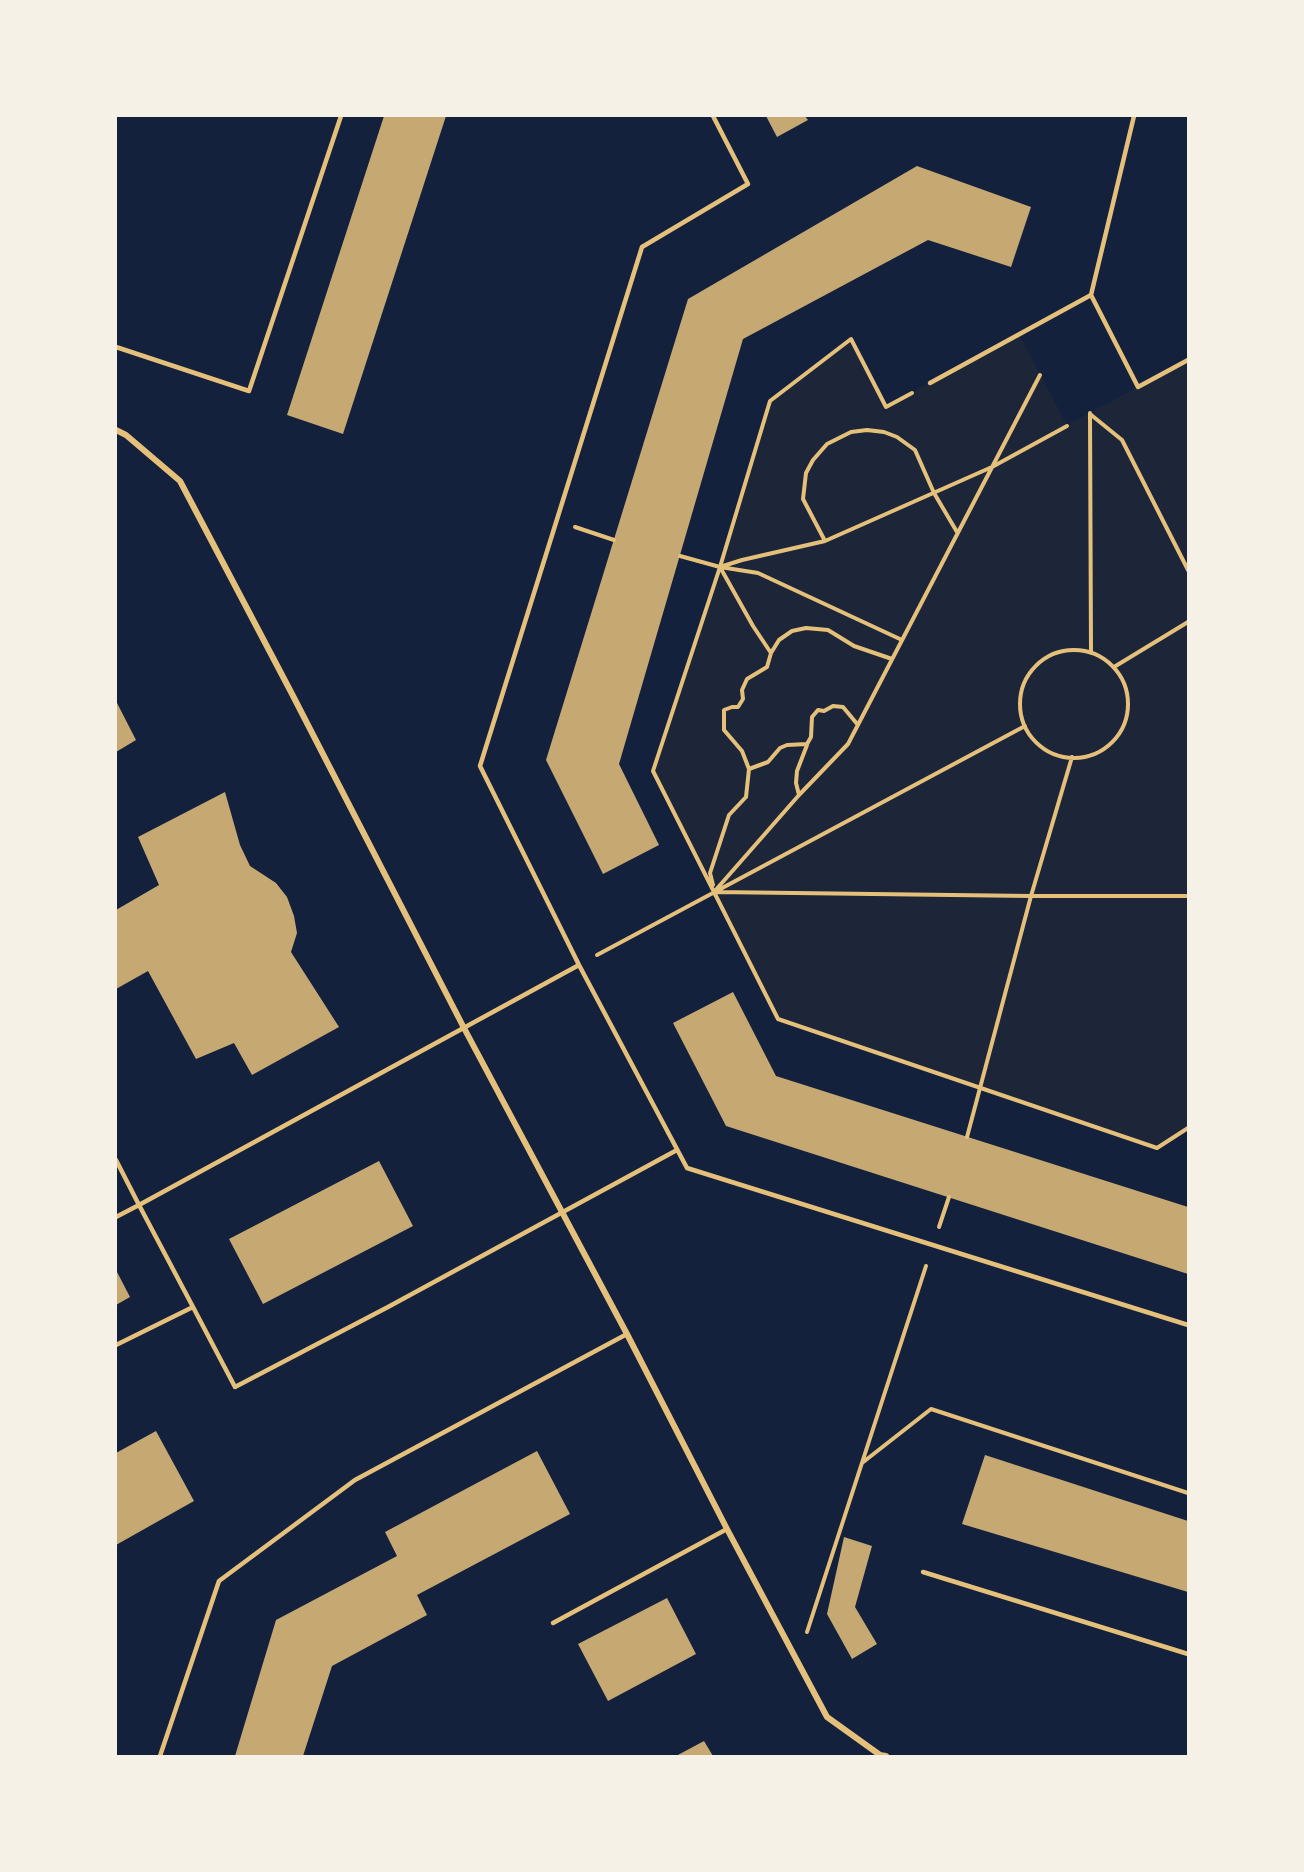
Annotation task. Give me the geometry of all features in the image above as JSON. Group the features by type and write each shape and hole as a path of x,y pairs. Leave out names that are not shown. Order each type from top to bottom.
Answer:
{"street":[{"path":"116,430 126,435 180,481 464,1028 827,1717 882,1756"}],"lane":[{"path":"116,347 249,391 341,116"},
{"path":"713,116 748,184 642,248 480,766 579,965 687,1168 1188,1325"},
{"path":"1134,116 1091,295 1138,387 1188,360"},
{"path":"930,383 1091,295"},
{"path":"116,1217 579,965"},
{"path":"116,1160 235,1387 677,1150"},
{"path":"116,1345 193,1307"},
{"path":"160,1756 219,1581 355,1480 627,1334"},
{"path":"553,1623 727,1529"},
{"path":"923,1572 1188,1654"}],"path":[{"path":"930,383 886,407 851,339 770,401 720,567 653,771 778,1019 1157,1148 1188,1128"},
{"path":"714,892 799,795 848,744 1040,375"},
{"path":"1091,653 1090,413 1122,440 1188,570"},
{"path":"720,567 825,541 992,467 1067,426"},
{"path":"825,541 803,499 805,480 813,460 827,444 851,432 867,430 884,432 897,437 915,450 934,493 958,532"},
{"path":"557,521 614,540"},
{"path":"680,556 720,567 758,573 902,640"},
{"path":"720,567 771,653"},
{"path":"1114,667 1188,622"},
{"path":"714,892 710,873 729,815 746,797 749,769 742,752 724,730 724,710 738,707 743,699 742,690 747,679 767,667 771,653 779,640 792,631 806,628 828,630 854,646 892,659"},
{"path":"1068,650 1101,656 1114,667 1123,681 1128,698 1127,714 1121,730 1111,744 1096,753 1072,758 1047,751 1034,741 1025,726 1020,710 1021,693 1026,677 1037,663 1051,654 1068,650"},
{"path":"799,795 796,783 797,771 811,736 812,717 818,710 824,711 833,706 843,707 858,724"},
{"path":"579,965 1025,726"},
{"path":"749,769 768,762 780,748 787,745 807,744"},
{"path":"967,1137 1031,896 1072,758"},
{"path":"714,892 1188,896"},
{"path":"798,1662 949,1197"},
{"path":"862,1463 932,1409 1188,1493"}],"shaded area":[{"path":"1019,334 1067,425 1188,360 1188,1128 1157,1148 778,1019 653,771 720,567 770,401 851,339 886,407"}],"building":[{"path":"384,116 446,116 343,434 287,415"},
{"path":"766,116 805,116 808,120 777,137"},
{"path":"917,166 1031,207 1011,267 928,240 743,339 619,764 659,845 603,874 546,760 688,299"},
{"path":"116,701 136,740 116,752"},
{"path":"225,792 240,845 250,866 276,883 287,897 297,933 291,952 339,1027 252,1075 234,1043 196,1059 148,971 116,989 116,910 159,885 138,837"},
{"path":"733,992 776,1076 1188,1207 1188,1274 726,1126 673,1023"},
{"path":"379,1161 413,1226 263,1304 229,1239"},
{"path":"116,1270 130,1297 116,1305"},
{"path":"156,1431 194,1501 116,1545 116,1453"},
{"path":"537,1451 570,1514 417,1595 427,1615 332,1666 303,1756 235,1756 276,1620 397,1556 385,1532"},
{"path":"985,1455 1188,1521 1188,1592 962,1524"},
{"path":"844,1537 872,1546 855,1607 877,1644 852,1659 827,1614"},
{"path":"667,1598 696,1654 608,1701 578,1644"},
{"path":"704,1741 713,1756 676,1756"}]}
